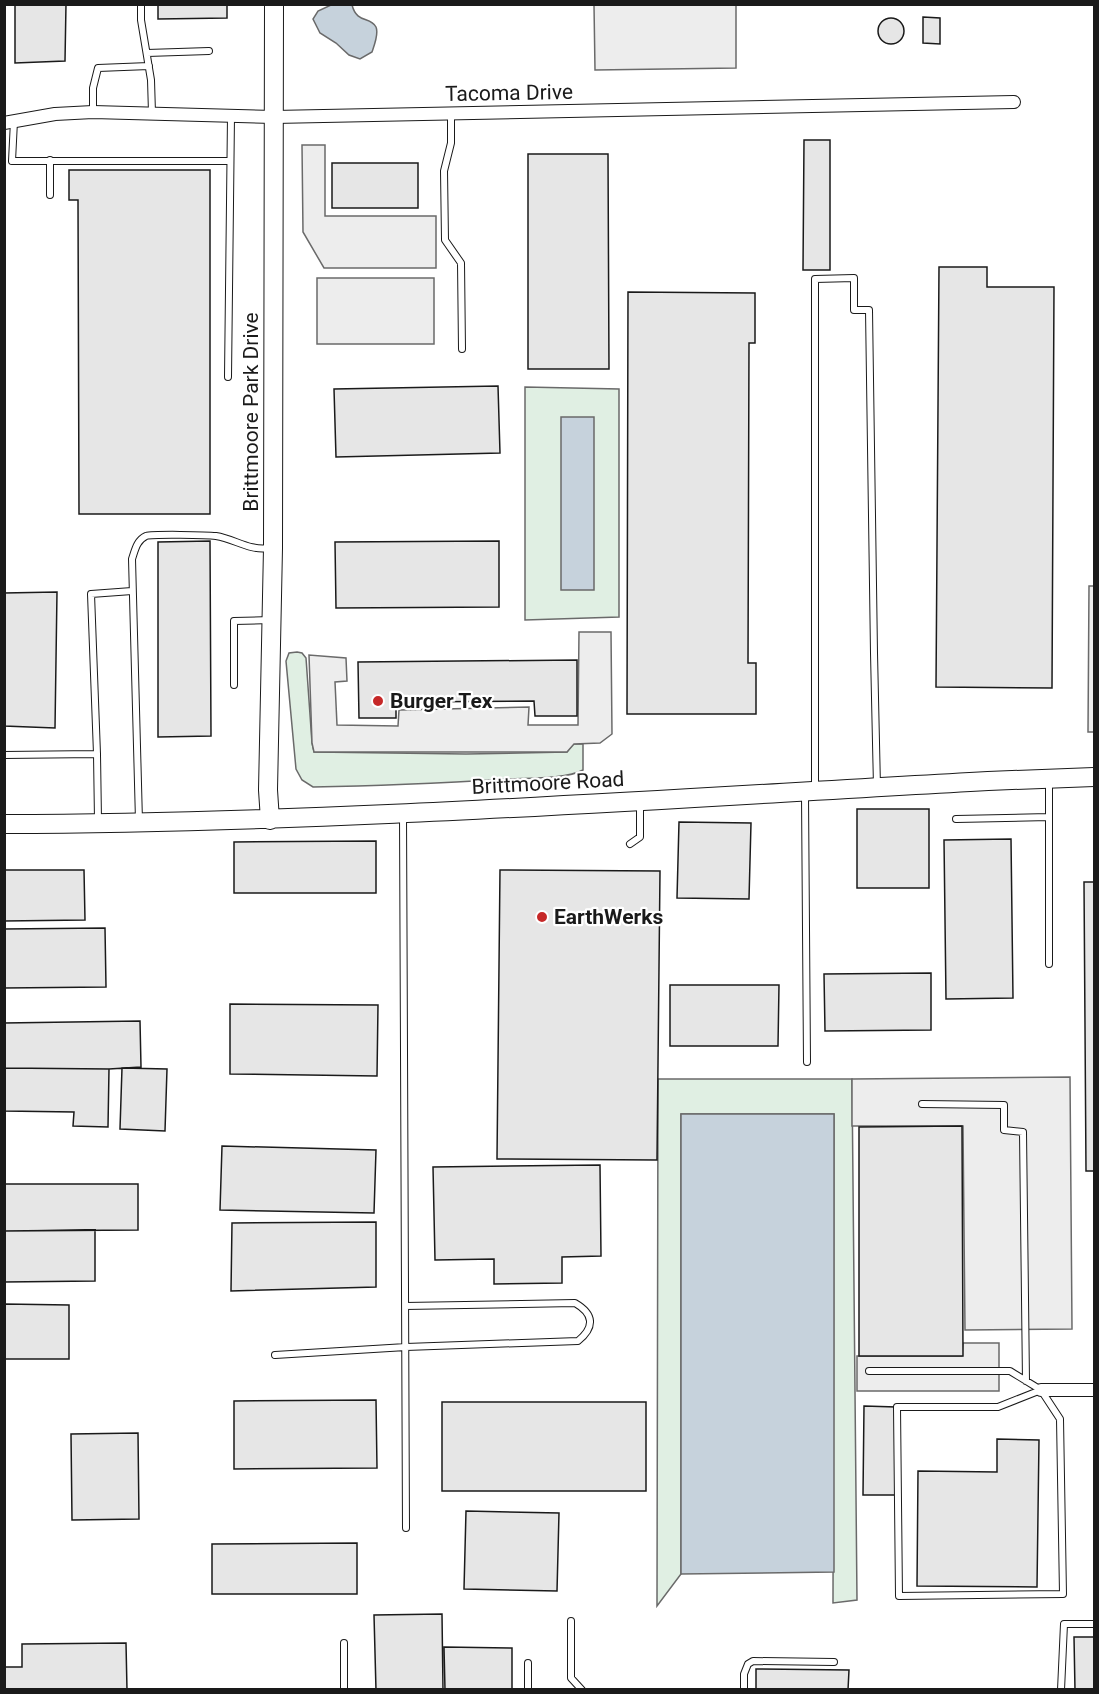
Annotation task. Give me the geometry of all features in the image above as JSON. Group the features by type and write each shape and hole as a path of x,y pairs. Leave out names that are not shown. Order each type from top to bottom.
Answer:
{"main road":[{"name":"Brittmoore Park Drive","path":"270,819 268,790 273,548 274,4"},
{"name":"Brittmoore Road","path":"4,824 139,823 403,814 1095,777"}],"street":[{"name":"Tacoma Drive","path":"9,122 55,114 93,112 274,117 1014,102"},
{"path":"1041,1390 1095,1390"}],"lane":[{"path":"141,4 152,113"},
{"path":"147,53 209,51"},
{"path":"93,112 93,88 98,68 149,66"},
{"path":"451,113 451,143 444,171 445,240 461,263 462,349"},
{"path":"228,377 231,116"},
{"path":"9,122 12,160 230,161"},
{"path":"50,160 50,195"},
{"path":"807,1062 815,279 854,278 854,310 869,310 877,787"},
{"path":"139,823 132,591 132,559 138,543 147,536 218,536 243,546 273,548"},
{"path":"98,824 92,594 132,591"},
{"path":"234,685 234,621 271,620"},
{"path":"4,755 97,754"},
{"path":"1048,779 1049,964"},
{"path":"630,844 640,837 640,800"},
{"path":"403,814 405,1528"},
{"path":"956,819 1049,817"},
{"path":"922,1104 1004,1105 1005,1130 1023,1132 1026,1381"},
{"path":"275,1355 405,1347 578,1341 584,1336 590,1321 588,1312 575,1303 405,1306"},
{"path":"868,1371 1010,1371 1041,1390 1060,1419 1063,1594 899,1596 897,1407 998,1407 1041,1390"},
{"path":"571,1621 571,1678 582,1689"},
{"path":"1061,1689 1064,1624 1095,1624"},
{"path":"344,1643 344,1689"},
{"path":"744,1689 744,1674 748,1664 753,1661 834,1662"},
{"path":"528,1663 528,1689"}],"green space":[{"path":"525,387 619,389 619,617 525,620"},
{"path":"289,653 302,653 306,658 314,752 466,754 567,752 573,744 583,744 583,770 548,778 313,787 302,780 296,769 286,661"},
{"path":"658,1079 852,1079 857,1600 833,1603 834,1114 681,1114 681,1574 657,1606"}],"shaded area":[{"path":"331,5 352,5 357,15 376,27 376,40 372,52 360,59 349,55 320,33 313,19 318,11"},
{"path":"594,5 736,5 736,68 595,70"},
{"path":"302,145 325,145 325,216 436,216 436,268 324,268 303,232"},
{"path":"317,278 434,278 434,344 317,344"},
{"path":"561,417 594,417 594,590 561,590"},
{"path":"1089,586 1094,586 1094,732 1088,732"},
{"path":"579,632 611,632 612,734 600,743 574,744 567,752 314,752 309,655 346,658 347,681 335,682 337,725 398,726 399,710 529,707 528,725 578,725"},
{"path":"1070,1077 1072,1329 965,1330 963,1126 852,1126 852,1079"},
{"path":"681,1114 834,1114 834,1572 681,1574"},
{"path":"963,1343 999,1343 999,1391 857,1391 857,1356 962,1356"}],"building":[{"path":"15,4 66,4 65,61 15,63"},
{"path":"158,4 227,4 227,18 158,19"},
{"path":"923,17 940,18 940,44 923,43"},
{"path":"891,18 900,22 904,31 900,40 891,44 882,40 878,31 882,22"},
{"path":"804,140 830,140 830,270 803,270"},
{"path":"528,154 608,154 609,369 528,369"},
{"path":"332,163 418,163 418,208 332,208"},
{"path":"69,170 210,170 210,514 79,514 78,200 69,200"},
{"path":"939,267 987,267 987,287 1054,287 1052,688 936,687"},
{"path":"628,292 755,293 755,343 749,343 748,663 756,663 756,714 627,714"},
{"path":"498,386 500,453 336,457 334,389"},
{"path":"210,541 211,736 158,737 158,542"},
{"path":"499,541 499,607 336,608 335,542"},
{"path":"57,592 55,728 4,726 4,593"},
{"path":"577,660 577,716 535,716 534,701 396,702 396,718 359,718 358,662"},
{"path":"857,809 929,809 929,888 857,888"},
{"path":"679,822 751,823 749,899 677,898"},
{"path":"1011,839 1013,998 946,999 944,840"},
{"path":"376,841 376,893 234,893 234,842"},
{"path":"4,870 84,870 85,920 4,921"},
{"path":"500,870 660,871 657,1160 497,1159"},
{"path":"1084,882 1094,882 1094,1171 1086,1171"},
{"path":"105,928 106,987 4,988 4,929"},
{"path":"931,973 931,1030 825,1031 824,974"},
{"path":"670,985 779,985 778,1046 670,1046"},
{"path":"230,1004 378,1005 377,1076 230,1074"},
{"path":"140,1021 141,1067 4,1068 4,1023"},
{"path":"4,1068 109,1069 108,1127 73,1126 74,1112 4,1111"},
{"path":"122,1068 167,1069 165,1131 120,1129"},
{"path":"962,1126 963,1356 859,1356 859,1127"},
{"path":"222,1146 376,1150 374,1213 220,1210"},
{"path":"600,1165 601,1256 562,1257 562,1283 494,1284 494,1259 435,1260 433,1167"},
{"path":"4,1184 138,1184 138,1230 4,1231"},
{"path":"376,1222 376,1287 231,1291 232,1223"},
{"path":"95,1230 95,1281 4,1282 4,1231"},
{"path":"4,1304 69,1305 69,1359 4,1359"},
{"path":"376,1400 377,1468 234,1469 234,1401"},
{"path":"442,1402 646,1402 646,1491 442,1491"},
{"path":"864,1406 896,1407 895,1495 863,1495"},
{"path":"138,1433 139,1519 72,1520 71,1434"},
{"path":"997,1439 1039,1440 1037,1587 917,1586 918,1471 997,1472"},
{"path":"466,1511 559,1513 557,1591 464,1589"},
{"path":"357,1543 357,1594 212,1594 212,1544"},
{"path":"442,1614 443,1690 376,1690 374,1615"},
{"path":"1074,1637 1094,1637 1094,1690 1075,1690"},
{"path":"126,1643 127,1690 4,1690 4,1667 22,1667 22,1644"},
{"path":"444,1647 512,1648 512,1690 445,1690"},
{"path":"756,1669 849,1670 848,1690 756,1690"}],"place":[{"name":"Burger Tex","path":"378,701"},
{"name":"EarthWerks","path":"542,917"}]}
